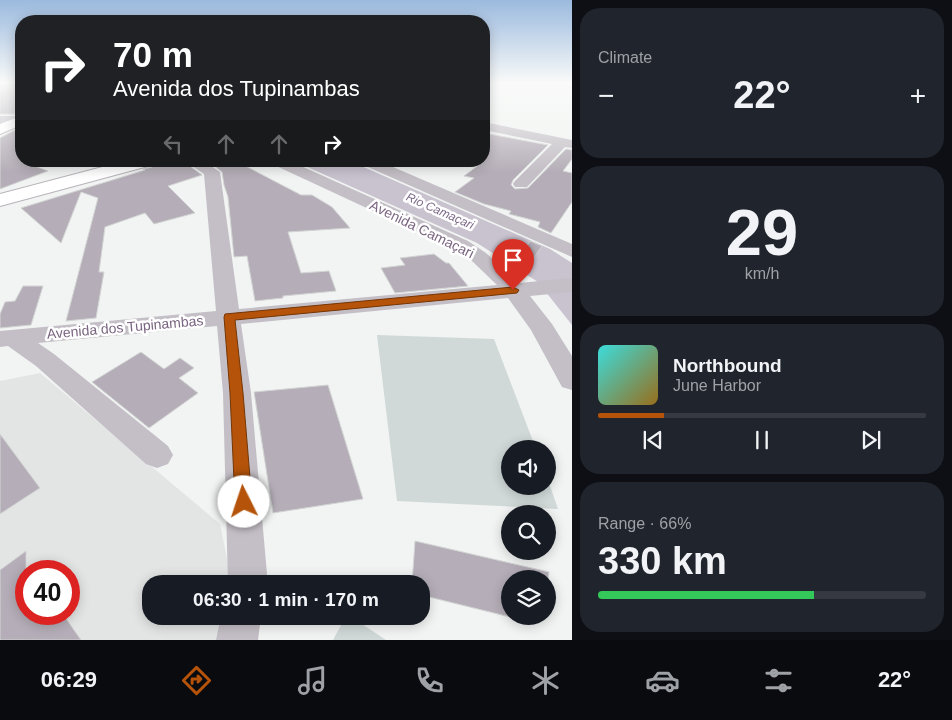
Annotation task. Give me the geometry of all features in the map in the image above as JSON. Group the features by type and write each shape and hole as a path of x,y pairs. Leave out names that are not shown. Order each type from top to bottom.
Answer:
{"main road":[{"path":"0,129 15,123"},
{"path":"0,200 124,167"}],"street":[{"path":"0,120 15,120"},
{"path":"490,127 564,140"},
{"path":"521,184 564,140"},
{"path":"203,167 212,172 229,317 239,431 248,575"},
{"name":"Avenida Camaçari","path":"290,167 460,245 523,290 572,380"},
{"path":"380,167 572,251"},
{"name":"Avenida dos Tupinambas","path":"6,338 572,285"},
{"path":"6,338 45,360 157,455"},
{"path":"237,640 240,625"}],"shaded area":[{"path":"377,335 494,339 533,440 501,440 501,495 553,495 558,509 556,509 556,505 501,506 397,501"},
{"path":"40,373 220,524 230,575 142,575 142,625 222,625 216,640 0,640 0,381"},
{"path":"341,625 364,625 386,640 333,640"}],"water":[{"name":"Rio Camaçari","path":"307,167 364,167 550,249 572,263 572,325 538,282 477,243"}],"building":[{"path":"0,112 15,112 15,114 0,114"},
{"path":"15,130 15,167 37,167 48,171 0,189 0,138"},
{"path":"490,134 548,145 513,180 511,185 515,189 528,188 566,149 572,150 572,159 563,171 572,173 572,202 551,233 538,227 540,222 509,214 511,211 484,204 455,192 474,178 464,176 476,167 490,167"},
{"path":"152,167 191,167 202,175 168,186 195,213 154,224 145,213 105,227 99,272 104,272 96,318 66,321 98,198 81,192 61,243 21,208 145,170 143,169"},
{"path":"216,167 247,167 301,195 312,195 332,207 350,228 288,232 301,273 329,271 336,291 283,296 283,298 255,301 247,256 234,257 228,197 222,172"},
{"path":"530,241 542,246 531,262 521,256"},
{"path":"434,254 446,263 449,263 468,286 395,293 381,268 405,265 400,258"},
{"path":"23,286 43,286 31,325 0,328 0,314 5,302 15,301"},
{"path":"141,352 164,369 180,358 194,368 179,378 198,393 149,428 92,382"},
{"path":"328,385 363,499 273,513 254,392"},
{"path":"0,434 40,488 0,514"},
{"path":"415,541 540,570 501,570 501,615 430,597 430,575 413,575"},
{"path":"26,551 26,560 15,560 15,625 71,625 81,640 0,640 0,570"}],"route":[{"path":"244,502 237,393 229,317 513,290"}]}
